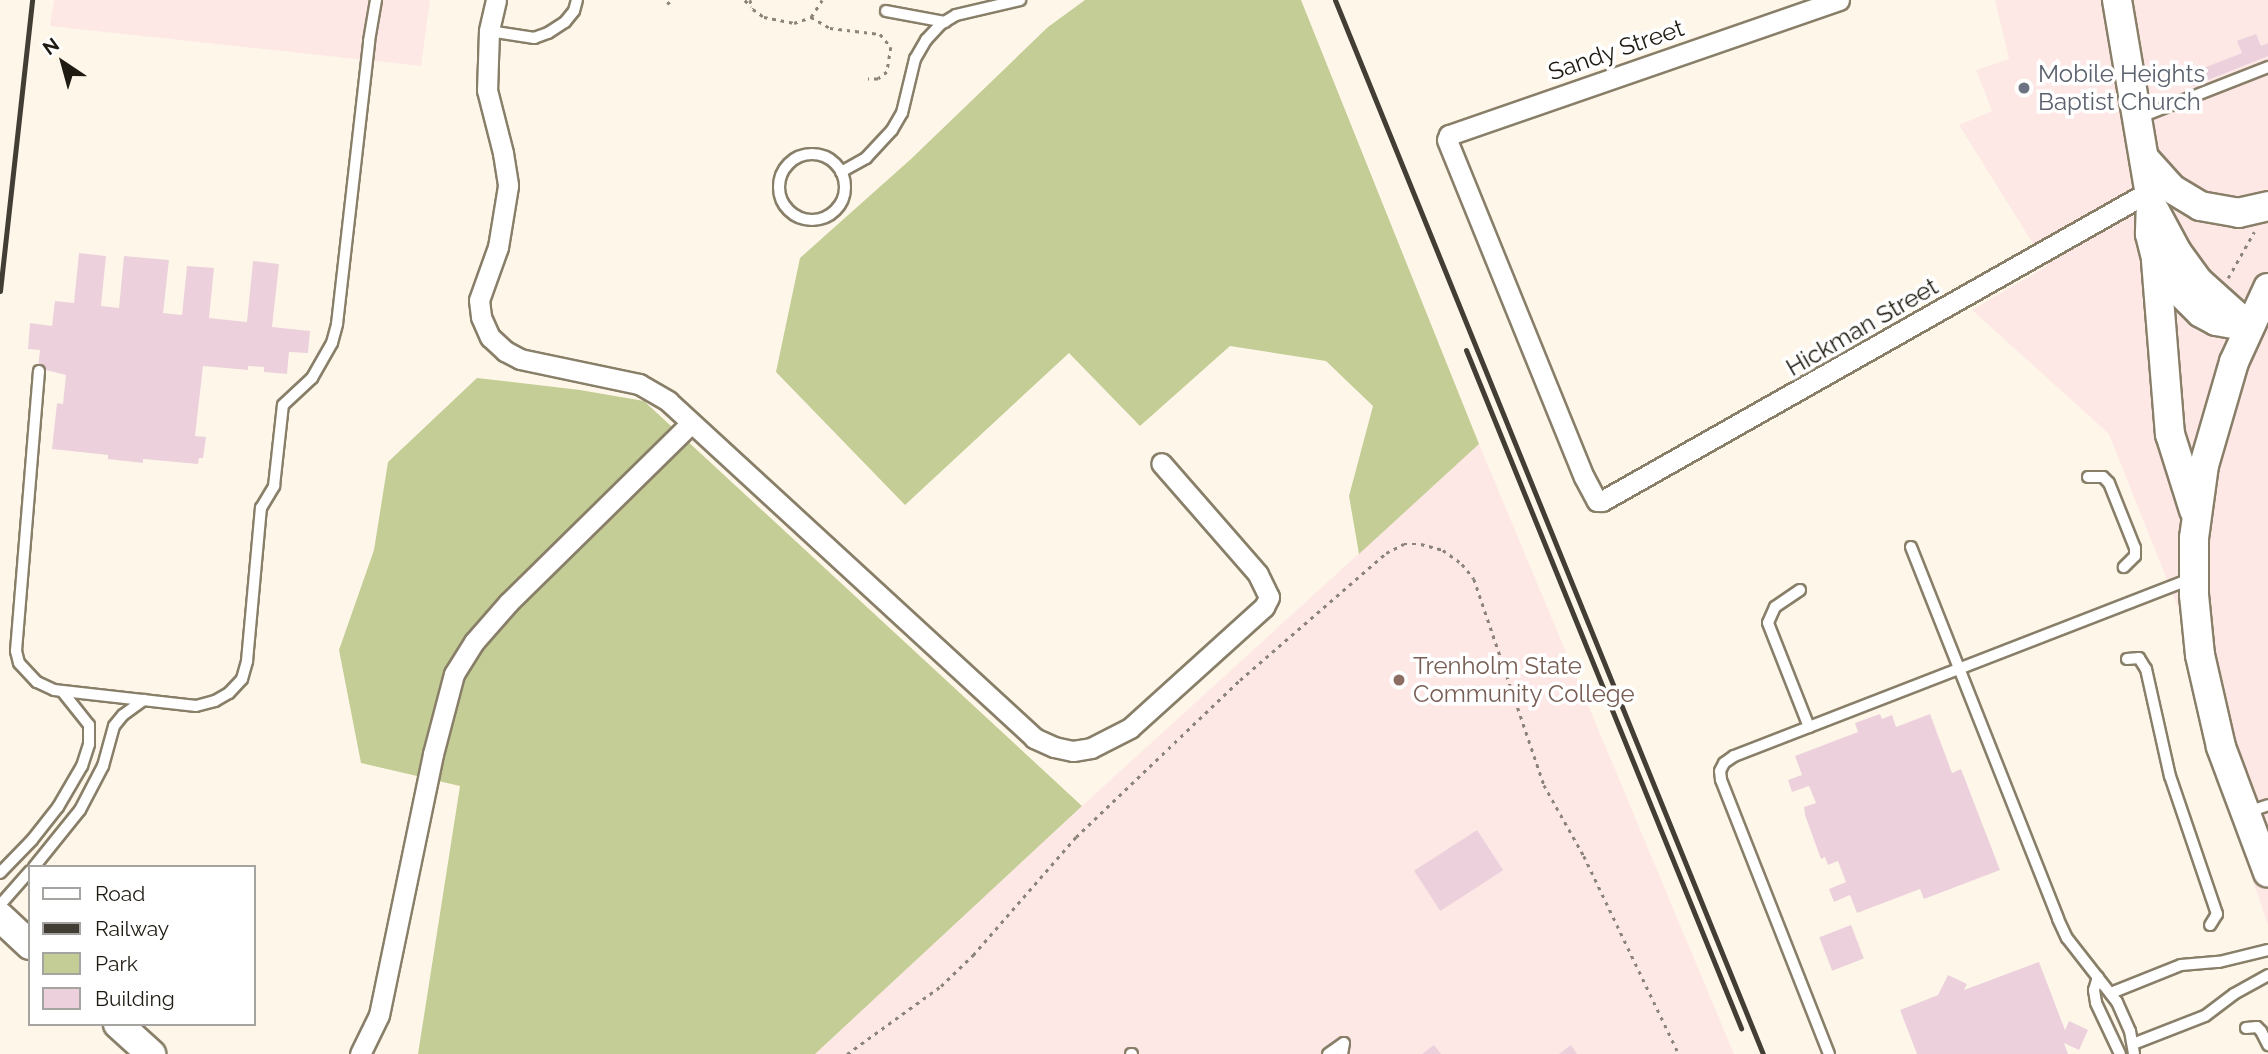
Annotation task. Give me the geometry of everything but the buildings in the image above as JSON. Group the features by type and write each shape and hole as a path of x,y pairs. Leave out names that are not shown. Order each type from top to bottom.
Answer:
{"main road":[{"path":"2117,0 2150,197 2150,234 2156,258 2170,434 2196,516"},
{"path":"2144,158 2172,189 2200,206 2263,216"},
{"path":"2150,197 2176,252 2199,282 2259,331"},
{"path":"2156,258 2171,283 2201,313 2216,321 2259,331"},
{"path":"2268,288 2259,331 2222,399 2204,466 2196,516 2194,578 2200,655 2209,699 2256,809 2268,873"},
{"path":"0,917 28,943"},
{"path":"120,1026 151,1054"}],"street":[{"path":"495,0 489,31 487,90 508,186 498,247 479,300 481,317 490,337 505,351 520,359 639,384 668,401 1034,738 1054,747 1073,751 1109,741 1130,728 1265,607 1269,597 1266,585 1258,574 1161,463"},
{"name":"Sandy Street","path":"1597,501 1584,477 1447,140 1449,135 1839,0"},
{"name":"Hickman Street","path":"1597,501 1614,495 2150,197"},
{"path":"360,1054 379,1015 433,754 454,674 474,642 509,601 691,423"}],"lane":[{"path":"39,371 16,651 19,663 37,682 62,691 196,706 222,697 242,679 247,661 261,508 274,486 283,405 312,378 332,343 337,324 376,0"},
{"path":"489,31 534,38 565,22 574,11 577,0"},
{"path":"842,172 866,158 892,130 902,113 915,59 926,40 956,15 1020,0"},
{"path":"886,11 945,22"},
{"path":"2138,118 2268,67"},
{"path":"801,156 823,156 842,172 846,189 843,200 829,216 808,220 797,217 782,201 780,180 784,170 801,156"},
{"path":"2088,477 2103,477 2109,483 2135,548 2135,556 2124,567"},
{"path":"1911,547 2058,919 2067,938 2111,993 2134,1049 2205,1016 2234,994 2268,975"},
{"path":"1829,1054 1720,771 1734,756 2194,578"},
{"path":"1800,590 1775,607 1768,623 1809,727"},
{"path":"2127,659 2139,658 2146,669 2171,776 2217,914 2210,925"},
{"path":"0,873 32,840 58,807 82,766 89,744 89,725 62,691"},
{"path":"36,865 80,810 103,765 114,726 123,715 144,700"},
{"path":"0,905 28,873"},
{"path":"2111,993 2181,965 2219,962 2268,950"},
{"path":"2098,977 2094,990 2095,1003 2120,1054"},
{"path":"2246,1028 2257,1027 2268,1045"},
{"path":"1328,1054 1344,1043 1342,1054"}],"path":[{"path":"667,4 672,0"},
{"path":"745,0 764,17 794,23 811,17 822,0"},
{"path":"750,0 753,9"},
{"path":"811,17 830,28 872,31 887,40 891,57 887,72 878,79 868,79"},
{"path":"2223,287 2263,216"},
{"path":"847,1054 941,985 973,955 1076,837 1240,680 1386,553 1404,544 1421,544 1453,557 1474,579 1544,785 1584,856 1679,1054"}],"shaded area":[{"path":"54,0 430,0 421,66 50,26"},
{"path":"1995,0 2268,0 2268,925 2204,739 2182,618 2109,434 1972,310 2047,266 1959,125 1992,111 1976,70 2009,59"},
{"name":"Trenholm State Community College","path":"1479,444 1734,1054 815,1054 1082,806"}],"green space":[{"path":"1085,0 1301,0 1479,444 1359,554 1349,496 1373,406 1326,361 1230,346 1140,426 1069,353 905,505 776,372 800,258 911,159 1048,27"},
{"path":"477,378 580,390 644,401 1082,806 815,1054 418,1054 460,786 361,763 339,650 374,550 388,462"}],"railway":[{"path":"0,291 32,0"},
{"path":"1335,0 1763,1054"},
{"path":"1466,350 1741,1028"}],"place":[{"name":"Mobile Heights Baptist Church","path":"2024,88"},
{"name":"Trenholm State Community College","path":"1399,680"}]}
